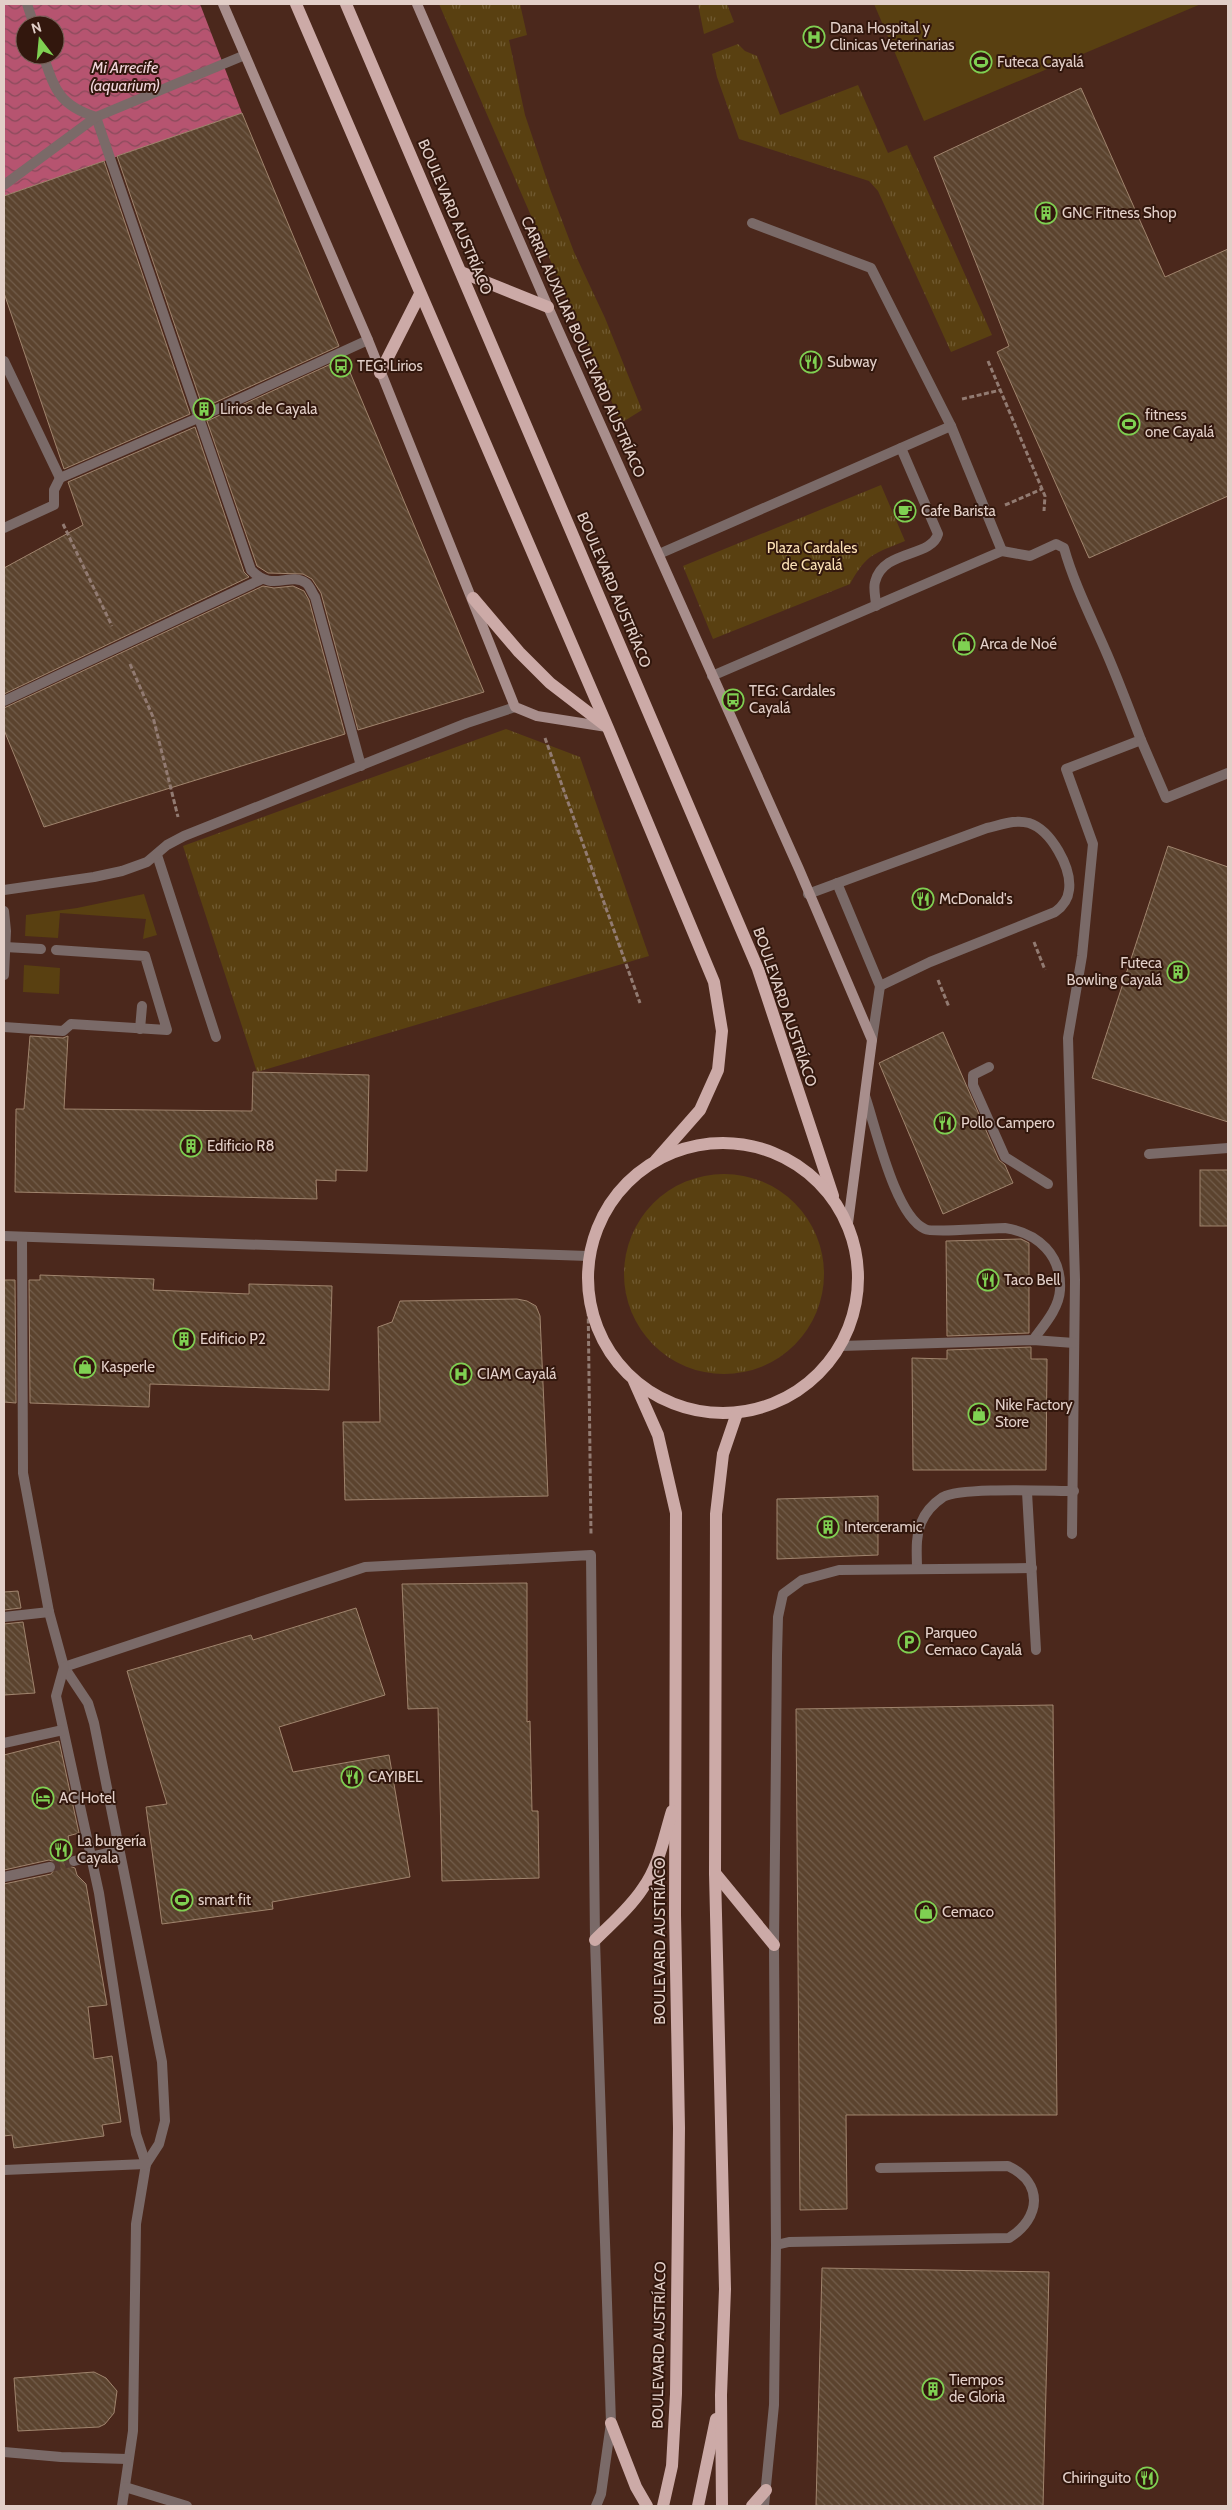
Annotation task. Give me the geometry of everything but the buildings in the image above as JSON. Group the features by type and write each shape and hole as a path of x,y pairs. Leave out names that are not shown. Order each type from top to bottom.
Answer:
{"main road":[{"path":"296,4 608,728 714,982 722,1031 718,1070 700,1110 656,1160 624,1185 601,1218 588,1256 588,1296 596,1328 607,1349 634,1380 665,1401 673,1404 700,1412 737,1413 778,1401 796,1392 830,1362 841,1346 854,1317 859,1286 858,1254 848,1224 832,1196 813,1176 790,1159 765,1148 737,1143 709,1143 682,1148 656,1160"},
{"name":"BOULEVARD AUSTRÍACO","path":"346,4 758,968 832,1196"},
{"path":"460,272 548,308"},
{"path":"380,373 420,294"},
{"path":"473,598 519,652 550,683 608,728"},
{"name":"BOULEVARD AUSTRÍACO","path":"634,1380 658,1435 676,1513 675,1915 678,2128 676,2394 672,2466 663,2506"},
{"path":"722,2506 721,2395 725,2289 724,2183 715,1873 716,1514 723,1454 737,1413"},
{"path":"595,1940 645,1887 657,1862 676,1795"},
{"path":"715,1873 774,1945"},
{"path":"698,2506 721,2395"},
{"path":"611,2423 636,2487 646,2506"},
{"path":"752,2506 766,2490"}],"street":[{"path":"223,4 368,340 473,598 515,707"},
{"name":"CARRIL AUXILIAR BOULEVARD AUSTRÍACO","path":"417,4 548,308 659,554 808,894"},
{"path":"4,185 96,116 245,55"},
{"path":"47,65 54,88 62,100 77,110 96,116"},
{"path":"96,116 251,570 260,580"},
{"path":"752,223 871,268 951,426 1002,551"},
{"path":"4,528 54,505 54,490 60,478 198,418 368,340"},
{"path":"4,361 60,478"},
{"path":"659,554 951,426"},
{"path":"876,606 875,583 884,566 893,559 930,545 936,540 938,534 901,448"},
{"path":"712,676 1002,551 1030,556 1056,544 1064,548 1065,558 1166,798 1228,773"},
{"path":"4,701 260,580 276,582 294,579 306,583 315,597 361,766"},
{"path":"4,890 103,875 147,862 157,856 167,845 184,836 467,723 515,707 537,716 608,728"},
{"path":"1072,1534 1074,1491 1074,1212 1068,1038 1082,956 1093,844 1066,769 1142,740"},
{"path":"872,1040 808,894 987,828 1014,821 1029,823 1051,837 1067,876 1069,891 1063,906 1055,912 930,962 880,986"},
{"path":"157,856 216,1037"},
{"path":"837,883 880,986 848,1224"},
{"path":"4,911 6,947 4,975"},
{"path":"6,947 41,949"},
{"path":"4,1027 63,1031 71,1024 167,1030 145,956 56,950"},
{"path":"140,1029 142,1006"},
{"path":"989,1067 973,1075 973,1085 1005,1157 1048,1184"},
{"path":"865,1096 899,1200 909,1218 926,1230 1005,1228 1018,1230 1037,1238 1047,1249 1057,1269 1060,1291 1055,1307 1032,1340"},
{"path":"1149,1154 1228,1148"},
{"path":"4,1236 588,1256"},
{"path":"22,1237 23,1473 49,1612 64,1667 88,1703 94,1723 162,2062 165,2121 159,2144 146,2164 136,2224 133,2431 122,2506"},
{"path":"841,1346 1032,1340 1074,1343"},
{"path":"917,1569 917,1536 921,1523 928,1511 944,1497 964,1492 1074,1491"},
{"path":"1027,1492 1036,1650"},
{"path":"64,1667 365,1567 591,1555 595,1940 611,2423 601,2494 596,2506"},
{"path":"764,2506 774,2405 776,2245 774,1945 777,1656 778,1617 782,1594 802,1580 839,1570 1032,1568"},
{"path":"4,1616 49,1612"},
{"path":"64,1667 56,1696 91,1857 136,2134 146,2164"},
{"path":"4,1743 63,1730"},
{"path":"74,1861 119,1850"},
{"path":"4,1877 50,1867"},
{"path":"4,2170 146,2164"},
{"path":"776,2245 789,2242 1009,2238 1027,2224 1033,2213 1032,2190 1018,2171 1008,2166 880,2168"},
{"path":"4,2452 61,2457 128,2459"},
{"path":"125,2487 187,2506"}],"path":[{"path":"988,361 1045,496 1044,512"},
{"path":"962,399 1000,390"},
{"path":"1005,505 1042,489"},
{"path":"537,716 640,1003"},
{"path":"1027,923 1044,970"},
{"path":"930,962 949,1007"},
{"path":"588,1296 591,1555"}],"shaded area":[{"path":"4,4 1228,4 1228,2506 4,2506"}],"green space":[{"path":"439,4 520,4 527,35 509,40 525,115 574,252 605,318 642,410 621,423"},
{"path":"698,4 727,4 734,22 704,34"},
{"name":"Futeca Cayalá","path":"874,4 1201,4 924,121"},
{"path":"738,44 745,51 757,56 780,115 858,85 888,153 907,145 992,335 951,352 878,191 869,181 739,139 717,77 712,54"},
{"name":"Plaza Cardales de Cayalá","path":"881,485 905,541 872,556 861,566 850,584 713,639 683,566"},
{"path":"506,729 580,757 649,956 257,1072 183,846"},
{"path":"144,894 157,935 143,939 146,919 60,913 58,938 25,936 26,915 77,908"},
{"path":"24,965 60,968 59,994 23,992"},
{"path":"724,1174 753,1178 780,1191 795,1203 807,1218 820,1245 824,1274 820,1303 807,1330 795,1345 780,1357 753,1370 724,1374 695,1370 668,1357 653,1345 641,1330 628,1303 624,1274 628,1245 641,1218 653,1203 668,1191 695,1178"}],"water":[{"name":"Mi Arrecife (aquarium)","path":"4,4 200,4 242,113 4,196"}],"tunnel":[{"path":"50,1867 74,1861"}],"place":[{"name":"Dana Hospital y Clinicas Veterinarias","path":"814,37"},
{"name":"Futeca Cayalá","path":"981,62"},
{"name":"GNC Fitness Shop","path":"1046,213"},
{"name":"Subway","path":"811,362"},
{"name":"TEG: Lirios","path":"341,366"},
{"name":"Lirios de Cayala","path":"204,409"},
{"name":"fitness one Cayalá","path":"1129,424"},
{"name":"Cafe Barista","path":"905,511"},
{"name":"Arca de Noé","path":"964,644"},
{"name":"TEG: Cardales Cayalá","path":"733,700"},
{"name":"McDonald's","path":"923,899"},
{"name":"Futeca Bowling Cayalá","path":"1178,972"},
{"name":"Pollo Campero","path":"945,1123"},
{"name":"Edificio R8","path":"191,1146"},
{"name":"Taco Bell","path":"988,1280"},
{"name":"Edificio P2","path":"184,1339"},
{"name":"Kasperle","path":"85,1367"},
{"name":"CIAM Cayalá","path":"461,1374"},
{"name":"Nike Factory Store","path":"979,1414"},
{"name":"Interceramic","path":"828,1527"},
{"name":"Parqueo Cemaco Cayalá","path":"909,1642"},
{"name":"CAYIBEL","path":"352,1777"},
{"name":"AC Hotel","path":"43,1798"},
{"name":"La burgería Cayala","path":"61,1850"},
{"name":"smart fit","path":"182,1900"},
{"name":"Cemaco","path":"926,1912"},
{"name":"Tiempos de Gloria","path":"933,2389"},
{"name":"Chiringuito","path":"1147,2478"}]}
